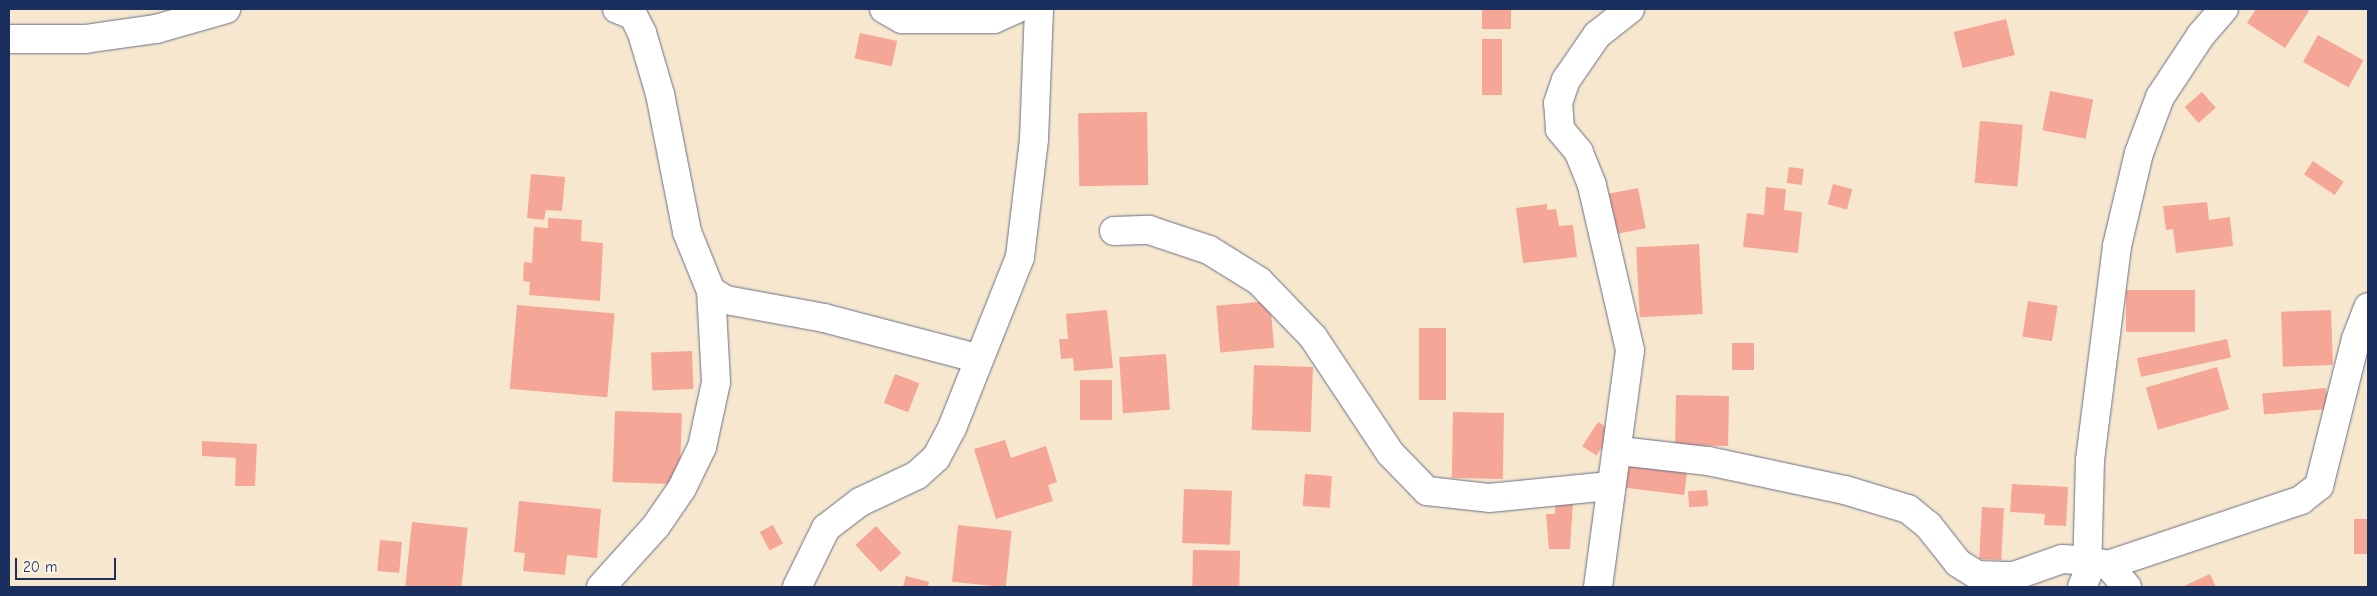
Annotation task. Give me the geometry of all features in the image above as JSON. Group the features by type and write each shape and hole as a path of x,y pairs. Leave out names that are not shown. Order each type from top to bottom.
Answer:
{"street":[{"path":"9,39 85,39 156,29 226,9"},
{"path":"602,587 656,526 682,488 702,448 716,382 711,291 687,232 660,94 642,33 633,15 617,9"},
{"path":"884,9 902,19 994,19 1016,9"},
{"path":"797,587 826,528 860,502 917,475 936,458 952,428 976,358 1020,256 1034,139 1039,9"},
{"path":"1598,587 1609,486 1620,451 1630,350 1592,185 1579,152 1560,129 1558,102 1566,80 1597,35 1630,9"},
{"path":"2082,587 2098,563 2090,460 2117,246 2139,154 2160,98 2201,35 2224,9"},
{"path":"1114,231 1150,230 1209,250 1259,281 1313,337 1390,453 1427,491 1489,498 1609,486"},
{"path":"711,291 726,300 824,318 976,358"},
{"path":"1620,451 1708,462 1845,490 1908,509 1928,525 1958,563 1977,574 2014,576 2062,559 2098,563 2302,500 2319,486 2356,339 2368,307"},
{"path":"2098,563 2127,587"}],"building":[{"path":"1482,9 1511,9 1511,29 1482,29"},
{"path":"2256,9 2306,9 2309,11 2285,48 2247,23"},
{"path":"2006,19 2015,55 1963,68 1954,32"},
{"path":"860,33 897,41 892,66 855,58"},
{"path":"2318,35 2363,60 2348,87 2303,62"},
{"path":"1482,39 1502,39 1502,95 1482,95"},
{"path":"2050,91 2093,99 2086,139 2042,130"},
{"path":"2202,92 2216,108 2198,123 2185,107"},
{"path":"1147,112 1148,185 1079,186 1078,113"},
{"path":"1980,121 2023,125 2017,187 1975,183"},
{"path":"2313,161 2344,182 2335,195 2304,174"},
{"path":"1789,167 1804,169 1802,185 1787,183"},
{"path":"531,174 565,177 562,211 546,210 544,220 527,218"},
{"path":"1833,184 1852,189 1847,209 1828,204"},
{"path":"1766,187 1786,189 1784,210 1802,212 1798,253 1743,247 1747,213 1764,215"},
{"path":"1638,188 1646,228 1616,234 1609,194"},
{"path":"2207,202 2209,220 2230,217 2233,246 2176,253 2173,229 2166,230 2163,206"},
{"path":"1547,204 1547,210 1556,209 1559,226 1573,225 1577,257 1523,263 1516,208"},
{"path":"548,218 582,220 581,241 603,243 600,301 529,295 530,282 523,281 524,262 532,263 534,227 548,228"},
{"path":"1699,244 1703,314 1640,317 1636,247"},
{"path":"2126,290 2195,290 2195,332 2126,332"},
{"path":"1270,301 1274,348 1220,353 1216,306"},
{"path":"2028,301 2058,306 2052,341 2022,337"},
{"path":"517,305 615,314 607,397 510,389"},
{"path":"1107,310 1113,368 1074,371 1073,358 1061,359 1059,339 1068,339 1066,314"},
{"path":"2331,310 2333,365 2283,367 2281,312"},
{"path":"1419,328 1446,328 1446,400 1419,400"},
{"path":"2227,339 2231,358 2141,377 2137,358"},
{"path":"1732,343 1754,343 1754,370 1732,370"},
{"path":"692,351 693,389 652,390 651,352"},
{"path":"1166,354 1170,410 1123,413 1119,357"},
{"path":"1254,365 1313,367 1311,432 1252,430"},
{"path":"2217,367 2229,409 2158,430 2146,387"},
{"path":"895,374 919,383 908,412 884,403"},
{"path":"1080,380 1112,380 1112,420 1080,420"},
{"path":"2326,388 2328,409 2264,414 2262,394"},
{"path":"1676,395 1729,396 1728,446 1675,445"},
{"path":"615,411 682,413 679,484 613,482"},
{"path":"1453,412 1504,413 1503,479 1452,478"},
{"path":"1598,422 1612,431 1596,456 1582,446"},
{"path":"1005,440 1011,458 1046,446 1057,482 1048,485 1053,501 996,519 974,449"},
{"path":"202,441 257,444 255,486 235,486 236,458 202,456"},
{"path":"1629,460 1688,467 1684,495 1626,488"},
{"path":"1305,474 1332,476 1330,508 1303,506"},
{"path":"2012,484 2068,487 2066,526 2044,525 2045,514 2010,512"},
{"path":"1184,489 1232,491 1230,545 1182,543"},
{"path":"1707,490 1708,506 1689,507 1688,491"},
{"path":"519,501 601,509 597,558 567,555 565,575 523,571 525,553 514,552"},
{"path":"1555,502 1573,503 1570,549 1549,549 1546,514 1555,514"},
{"path":"1982,507 2004,508 2001,560 1979,559"},
{"path":"2354,519 2368,519 2368,554 2354,554"},
{"path":"412,522 468,528 461,587 405,587"},
{"path":"773,525 783,544 770,551 760,532"},
{"path":"958,525 1012,531 1006,587 952,582"},
{"path":"876,526 901,553 881,572 856,545"},
{"path":"380,540 402,542 399,573 377,571"},
{"path":"1193,550 1240,551 1239,587 1192,587"},
{"path":"2210,574 2216,587 2182,587"},
{"path":"906,576 929,582 928,587 903,587"}]}
